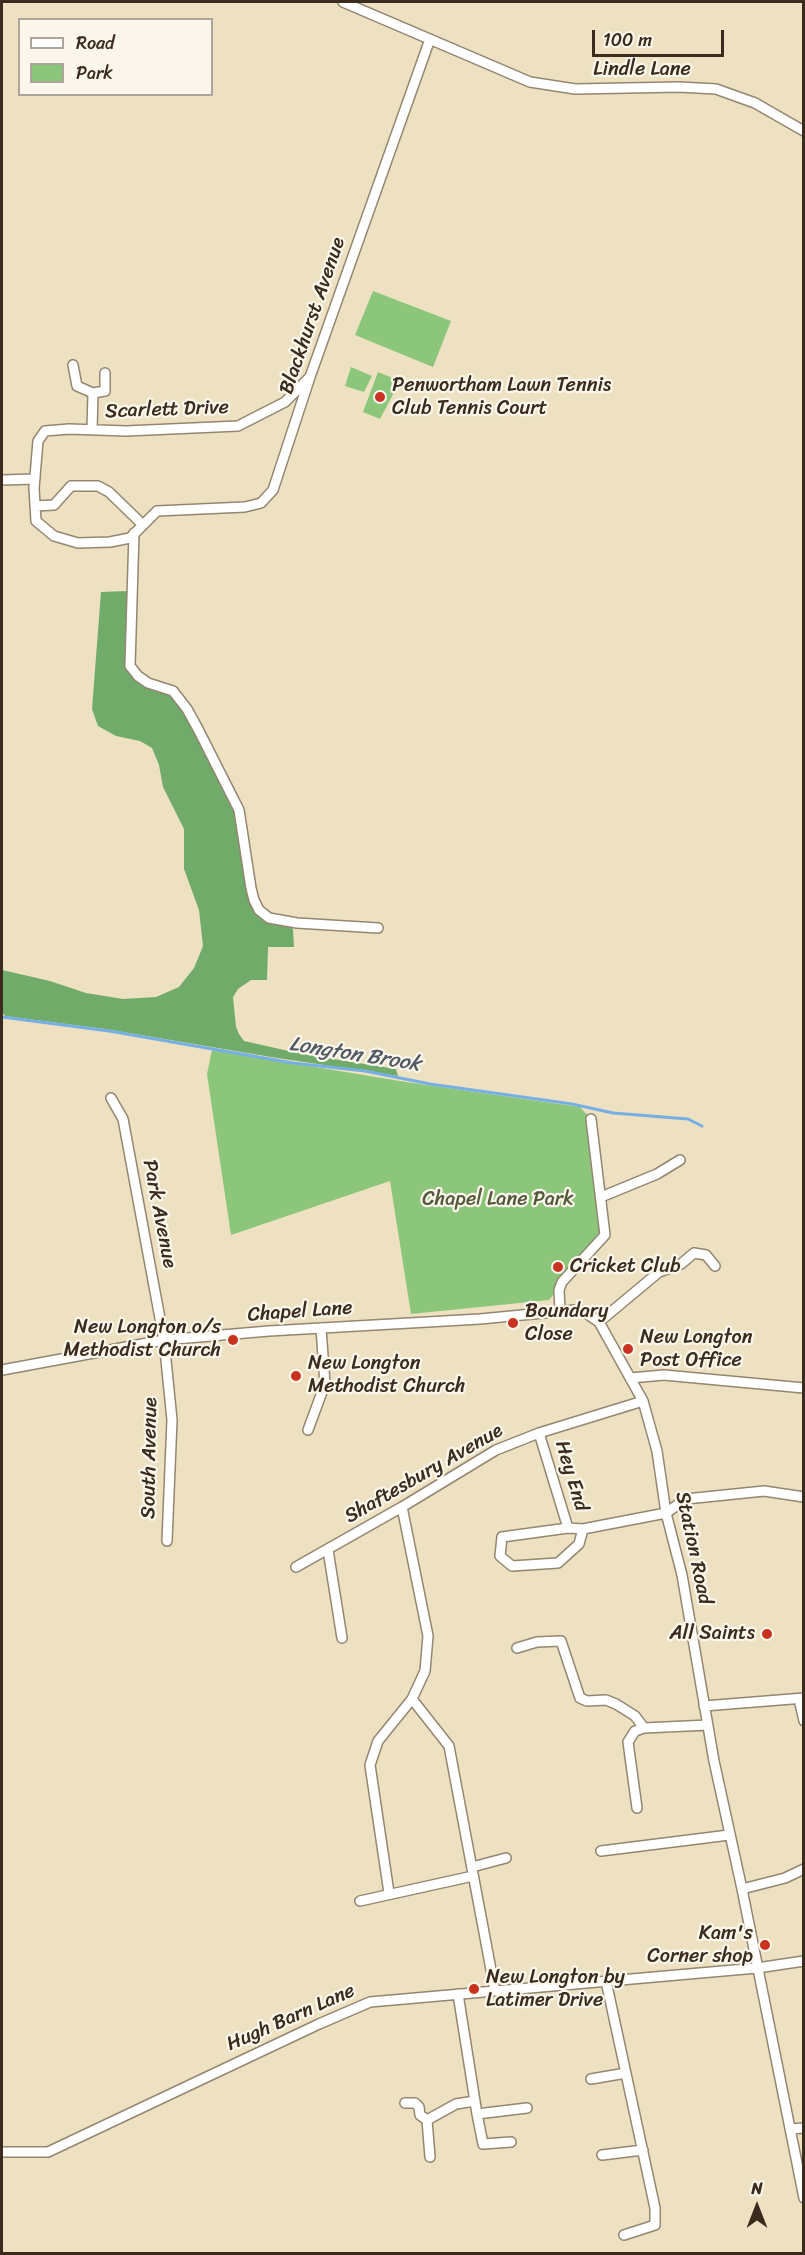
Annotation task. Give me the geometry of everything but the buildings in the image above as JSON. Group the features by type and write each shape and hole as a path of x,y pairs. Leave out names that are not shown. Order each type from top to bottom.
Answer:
{"street":[{"name":"Lindle Lane","path":"343,2 530,82 575,89 679,87 716,89 755,103 804,131"},
{"name":"Blackhurst Avenue","path":"143,525 157,511 245,507 261,503 273,490 310,377 430,39"},
{"path":"73,365 77,386 93,393 105,391 105,373"},
{"name":"Scarlett Drive","path":"35,479 38,441 45,431 69,429 126,431 238,426 285,402 310,377"},
{"path":"92,430 93,393"},
{"path":"2,480 35,479 35,506 36,520 54,536 78,543 110,542 130,538 143,525 109,492 98,486 71,486 54,505 35,506"},
{"path":"134,533 130,666 148,683 172,691 187,709 198,729 239,810 251,888 259,910 269,918 297,923 378,928"},
{"name":"Park Avenue","path":"111,1098 123,1119 164,1340"},
{"path":"560,1311 559,1290 562,1282 605,1235 591,1119"},
{"path":"601,1197 657,1174 680,1160"},
{"path":"599,1322 659,1272 681,1264 694,1253 705,1255 715,1266"},
{"name":"Chapel Lane","path":"2,1370 164,1340 480,1319 560,1311 583,1311 599,1322"},
{"name":"Station Road","path":"599,1322 643,1401 657,1451 666,1513 682,1575 729,1835 742,1889 804,2198"},
{"path":"308,1430 325,1384 321,1328"},
{"name":"South Avenue","path":"164,1340 172,1420 167,1541"},
{"path":"630,1378 664,1375 804,1388"},
{"name":"Shaftesbury Avenue","path":"296,1567 496,1450 539,1433 643,1401"},
{"name":"Hey End","path":"539,1433 568,1528"},
{"path":"583,1529 579,1544 558,1563 512,1566 500,1556 502,1537 568,1528 583,1529 666,1513 686,1499 764,1491 804,1497"},
{"path":"389,1893 370,1765 378,1741 412,1699 425,1671 428,1636 402,1507"},
{"path":"328,1550 342,1638"},
{"path":"517,1648 537,1642 561,1641 580,1698 587,1701 606,1700 616,1704 635,1716 644,1728"},
{"path":"704,1706 801,1698 804,1721"},
{"path":"412,1699 450,1746 495,1991"},
{"path":"637,1808 628,1742 634,1731 644,1728 708,1725"},
{"path":"601,1851 729,1835"},
{"path":"360,1901 472,1871 507,1858"},
{"path":"742,1889 785,1878 804,1869"},
{"name":"Hugh Barn Lane","path":"2,2152 48,2152 370,2002 758,1968 804,1961"},
{"path":"606,1981 656,2208 656,2225 624,2235"},
{"path":"458,1994 483,2144 511,2142"},
{"path":"591,2079 626,2073"},
{"path":"422,2120 456,2104 475,2101"},
{"path":"405,2103 415,2103 419,2107 429,2157"},
{"path":"478,2119 527,2108"},
{"path":"790,2129 804,2128"},
{"path":"602,2155 643,2150"}],"green space":[{"path":"373,291 451,321 433,367 355,335"},
{"path":"351,367 372,376 364,392 345,386"},
{"name":"Penwortham Lawn Tennis Club Tennis Court","path":"378,372 400,381 380,419 363,412"},
{"path":"128,591 127,663 174,696 184,708 235,810 252,905 258,917 291,926 293,930 294,947 268,947 267,980 251,980 238,989 233,997 236,1027 239,1034 244,1041 302,1054 396,1069 398,1076 105,1029 5,1016 2,1012 2,970 50,981 86,993 123,999 156,997 179,987 194,968 203,946 199,910 184,869 184,829 163,787 159,765 152,748 140,741 116,736 98,726 92,709 101,592"},
{"name":"Chapel Lane Park","path":"212,1050 406,1082 580,1107 591,1119 606,1231 549,1300 411,1314 390,1181 231,1235 207,1074"}],"waterway":[{"name":"Longton Brook","path":"2,1017 109,1031 293,1063 365,1071 430,1084 572,1104 613,1113 688,1119 702,1126"}],"place":[{"name":"Penwortham Lawn Tennis Club Tennis Court","path":"380,397"},
{"name":"Cricket Club","path":"558,1267"},
{"name":"Boundary Close","path":"513,1323"},
{"name":"New Longton o/s Methodist Church","path":"233,1340"},
{"name":"New Longton Post Office","path":"628,1349"},
{"name":"New Longton Methodist Church","path":"296,1376"},
{"name":"All Saints","path":"767,1634"},
{"name":"Kam's Corner shop","path":"765,1945"},
{"name":"New Longton by Latimer Drive","path":"474,1989"}]}
